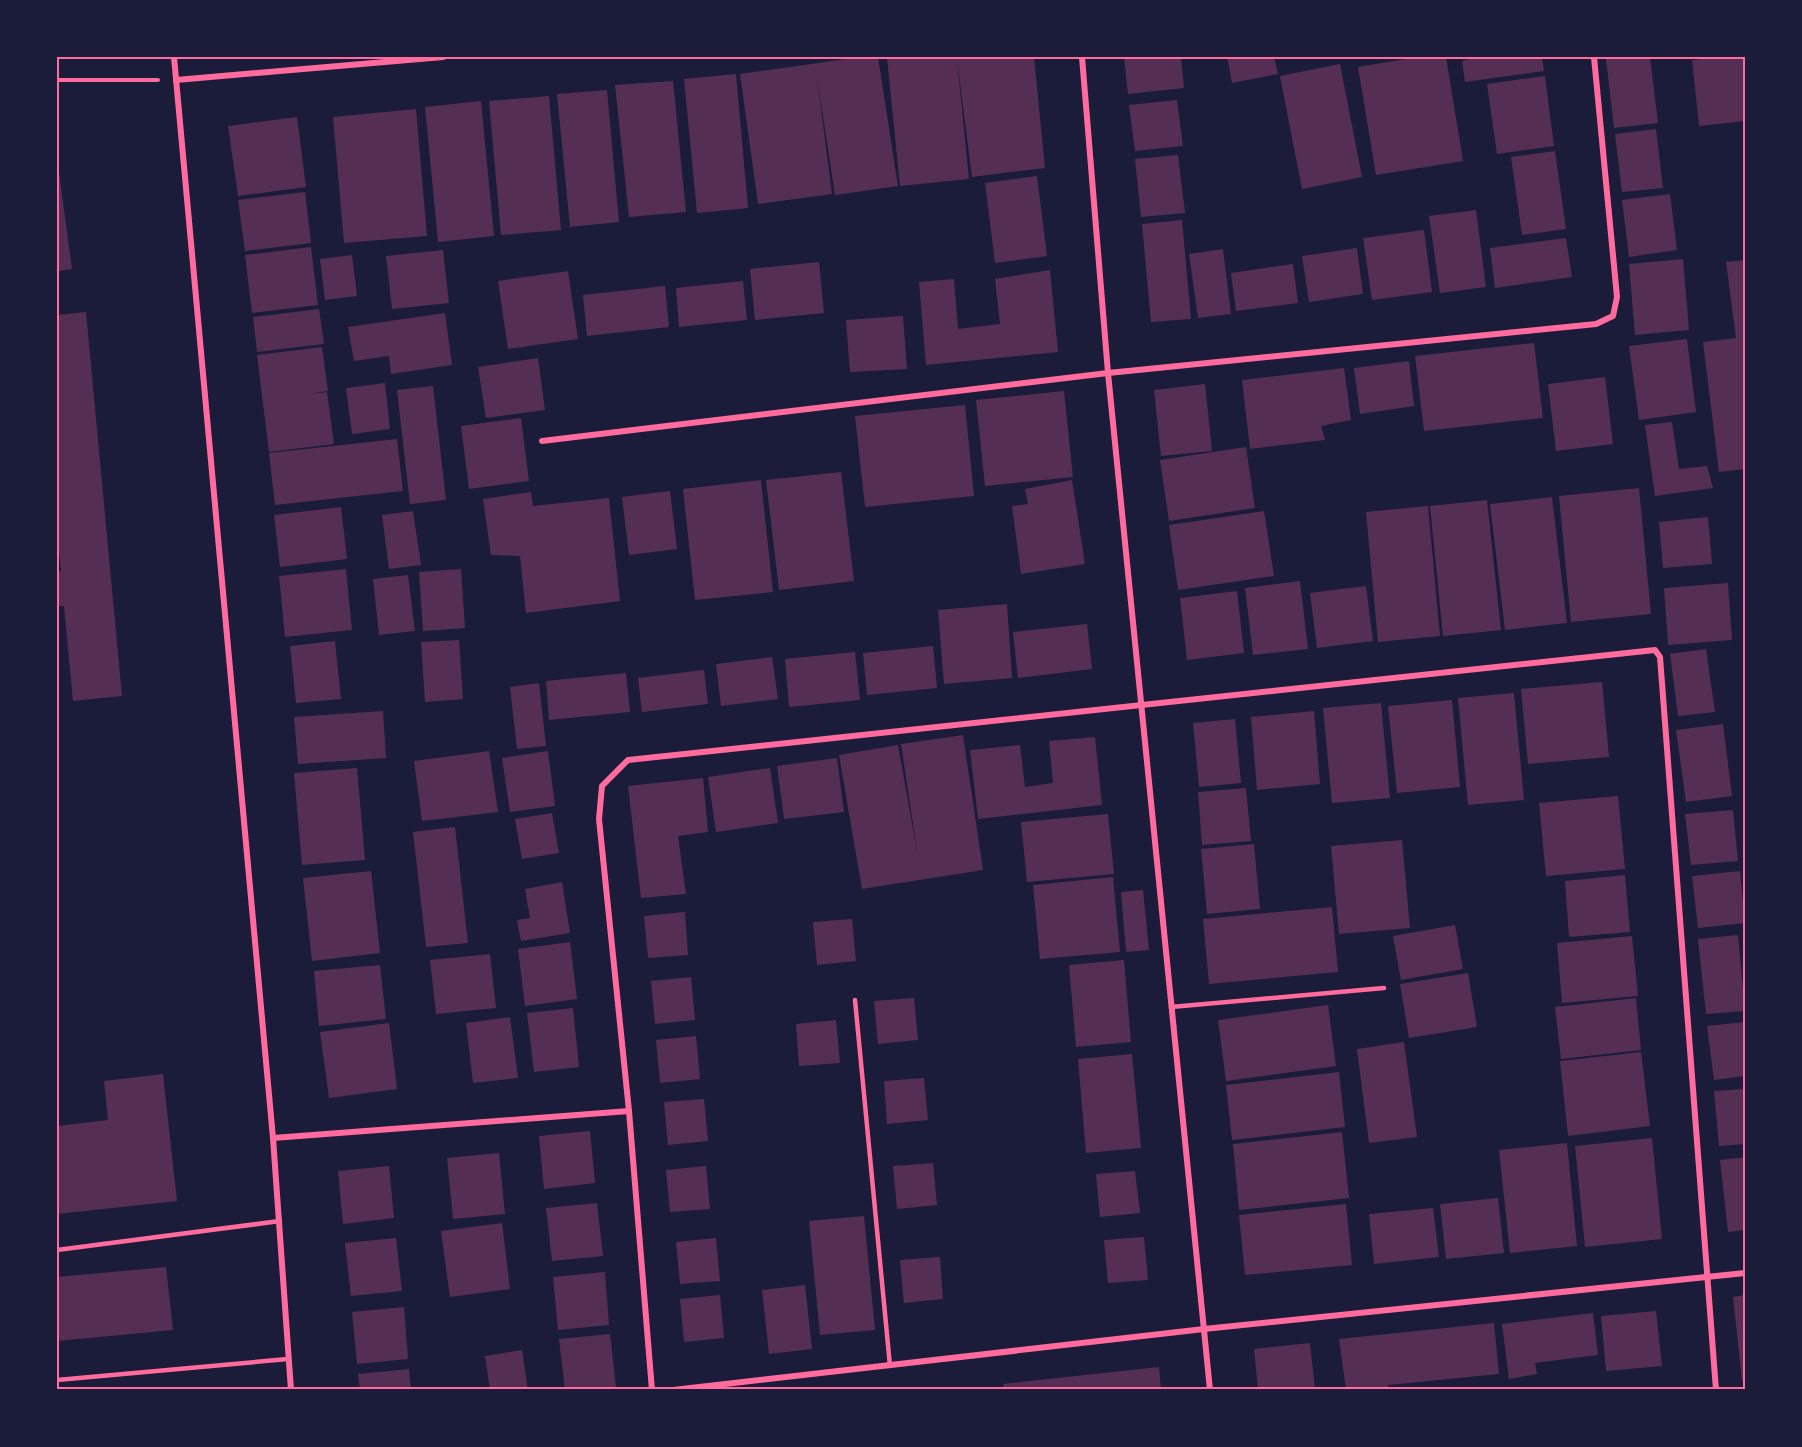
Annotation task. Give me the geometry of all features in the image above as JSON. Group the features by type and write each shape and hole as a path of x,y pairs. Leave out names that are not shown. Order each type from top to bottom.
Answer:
{"street":[{"path":"174,57 273,1138 291,1390"},
{"path":"176,80 442,57"},
{"path":"1082,57 1108,373 1210,1390"},
{"path":"542,441 1108,373 1596,324 1613,316 1617,297 1594,57"},
{"path":"652,1390 628,1111 598,819 602,786 628,760 1655,650 1660,657 1716,1390"},
{"path":"273,1138 628,1111"},
{"path":"673,1390 1204,1329 1707,1279 1745,1273"}],"lane":[{"path":"1171,1007 1384,988"},
{"path":"855,1000 890,1366"},
{"path":"57,1250 280,1221"},
{"path":"57,1380 288,1359"}],"path":[{"path":"57,80 176,80"}],"building":[{"path":"860,57 878,57 898,186 835,195 817,77 832,194 758,204 740,74"},
{"path":"1034,57 1045,168 972,177 957,59 969,179 900,186 887,58"},
{"path":"1124,57 1181,57 1184,88 1128,94"},
{"path":"1227,57 1274,57 1278,74 1232,83"},
{"path":"1417,57 1446,57 1463,161 1376,175 1358,67"},
{"path":"1479,57 1542,57 1544,71 1465,82 1462,61"},
{"path":"1650,57 1658,123 1614,128 1606,59"},
{"path":"1745,57 1745,121 1699,126 1692,60"},
{"path":"1340,64 1362,177 1302,189 1280,76"},
{"path":"736,74 748,208 697,213 684,79"},
{"path":"1545,76 1554,146 1497,154 1487,84"},
{"path":"673,81 686,212 629,217 615,85"},
{"path":"607,90 619,222 570,227 557,94"},
{"path":"549,96 561,230 501,235 489,101"},
{"path":"1177,100 1183,146 1135,151 1129,105"},
{"path":"481,101 494,236 438,242 425,107"},
{"path":"416,109 427,236 344,243 333,117"},
{"path":"297,117 306,187 238,196 228,126"},
{"path":"1656,129 1663,188 1622,192 1615,134"},
{"path":"1555,151 1566,229 1522,235 1511,157"},
{"path":"1178,155 1185,213 1141,217 1135,159"},
{"path":"57,158 72,269 57,271"},
{"path":"1037,176 1047,256 995,263 985,183"},
{"path":"305,192 311,243 245,251 238,200"},
{"path":"1670,194 1677,250 1629,257 1622,200"},
{"path":"1476,210 1486,287 1440,293 1429,216"},
{"path":"1182,220 1191,319 1151,322 1142,224"},
{"path":"1424,230 1432,292 1372,300 1363,238"},
{"path":"1566,238 1572,277 1495,288 1490,248"},
{"path":"311,247 318,305 252,313 245,255"},
{"path":"1357,248 1363,294 1309,302 1302,256"},
{"path":"1223,249 1231,314 1198,318 1189,254"},
{"path":"443,250 449,303 392,309 386,256"},
{"path":"352,255 357,296 325,300 320,259"},
{"path":"1683,259 1689,330 1635,335 1629,264"},
{"path":"1745,260 1745,469 1719,472 1703,342 1736,338 1726,262"},
{"path":"819,262 824,313 755,320 750,269"},
{"path":"1293,264 1298,303 1236,311 1231,273"},
{"path":"1050,270 1058,352 926,365 919,282 954,279 958,329 1000,324 995,279"},
{"path":"568,271 578,339 508,349 498,281"},
{"path":"743,281 747,320 679,327 676,288"},
{"path":"665,286 669,327 587,336 583,295"},
{"path":"319,309 324,344 257,352 253,317"},
{"path":"86,312 122,696 73,701 64,606 57,606 57,572 61,571 57,533 57,315"},
{"path":"445,313 452,365 391,374 389,356 354,361 348,327"},
{"path":"903,316 907,369 850,372 846,320"},
{"path":"1687,339 1696,412 1639,420 1629,346"},
{"path":"1534,343 1543,418 1424,431 1415,356"},
{"path":"322,347 328,391 307,394 327,392 334,444 269,452 257,355"},
{"path":"538,358 545,410 486,418 478,367"},
{"path":"1409,361 1414,406 1360,414 1354,368"},
{"path":"1344,368 1351,420 1321,426 1325,440 1250,449 1242,380"},
{"path":"1605,377 1613,444 1556,451 1548,384"},
{"path":"385,383 390,429 352,434 346,388"},
{"path":"1205,384 1212,451 1161,456 1154,390"},
{"path":"433,386 446,500 410,504 397,390"},
{"path":"1064,391 1073,477 985,486 976,400"},
{"path":"965,405 974,496 865,507 855,416"},
{"path":"521,418 529,481 469,489 461,426"},
{"path":"1672,422 1679,469 1707,466 1713,488 1655,496 1645,425"},
{"path":"397,439 403,491 275,505 269,453"},
{"path":"1246,447 1255,508 1169,521 1160,460"},
{"path":"841,472 854,581 779,590 766,480"},
{"path":"761,480 773,592 695,600 683,489"},
{"path":"1072,480 1085,564 1021,574 1012,506 1028,504 1025,489"},
{"path":"1639,488 1651,614 1571,622 1559,496"},
{"path":"670,491 677,549 629,555 622,497"},
{"path":"531,492 533,506 609,498 620,601 526,613 520,556 491,555 483,499"},
{"path":"1552,497 1567,623 1505,630 1490,504"},
{"path":"1487,500 1501,630 1443,636 1430,506"},
{"path":"1428,506 1440,636 1378,642 1366,512"},
{"path":"341,507 347,559 280,567 274,515"},
{"path":"413,511 421,565 389,569 382,515"},
{"path":"1264,511 1274,576 1178,590 1169,525"},
{"path":"1708,517 1712,564 1663,568 1659,522"},
{"path":"346,569 352,630 285,637 279,576"},
{"path":"461,569 465,628 423,631 419,572"},
{"path":"408,575 415,631 379,635 373,579"},
{"path":"1300,581 1308,649 1253,655 1245,588"},
{"path":"1728,583 1732,640 1668,645 1664,588"},
{"path":"1366,586 1373,641 1317,648 1310,593"},
{"path":"1237,591 1244,653 1187,660 1180,598"},
{"path":"1007,604 1012,678 944,684 938,610"},
{"path":"1087,624 1092,669 1018,678 1013,632"},
{"path":"459,640 463,699 425,702 421,642"},
{"path":"335,641 341,699 296,703 290,646"},
{"path":"933,646 937,688 867,695 863,653"},
{"path":"1706,649 1715,712 1678,716 1670,654"},
{"path":"855,652 860,700 789,707 785,659"},
{"path":"772,657 778,699 721,706 716,664"},
{"path":"704,670 708,704 642,712 638,678"},
{"path":"626,673 630,712 549,720 546,681"},
{"path":"1602,682 1609,757 1528,764 1521,689"},
{"path":"539,683 546,746 517,749 510,687"},
{"path":"1514,693 1524,800 1468,805 1458,698"},
{"path":"1452,700 1460,787 1397,793 1388,706"},
{"path":"1381,703 1390,798 1332,803 1323,708"},
{"path":"383,711 386,758 298,764 294,717"},
{"path":"1314,711 1320,784 1257,790 1251,717"},
{"path":"1235,719 1241,783 1199,787 1193,723"},
{"path":"1723,724 1732,796 1686,802 1676,730"},
{"path":"963,735 983,870 862,889 839,755 898,745 918,857 901,744"},
{"path":"1095,737 1102,805 978,819 970,750 1020,745 1025,787 1053,783 1049,741"},
{"path":"489,751 498,812 422,821 414,761"},
{"path":"548,751 555,806 510,812 502,758"},
{"path":"837,758 844,812 784,819 777,766"},
{"path":"357,768 365,860 302,865 294,773"},
{"path":"770,768 778,823 716,832 708,777"},
{"path":"703,778 708,832 678,836 686,894 641,898 628,786"},
{"path":"1246,788 1251,841 1202,845 1198,792"},
{"path":"1618,796 1625,869 1546,876 1539,803"},
{"path":"1733,810 1738,861 1691,865 1685,814"},
{"path":"552,813 559,853 522,859 515,819"},
{"path":"1108,814 1114,874 1027,882 1021,822"},
{"path":"455,827 468,943 426,947 413,832"},
{"path":"1402,840 1410,928 1339,934 1331,846"},
{"path":"1254,844 1260,909 1207,914 1201,849"},
{"path":"371,871 380,953 312,961 303,878"},
{"path":"1740,871 1745,923 1698,928 1692,876"},
{"path":"1625,875 1630,932 1569,937 1565,881"},
{"path":"1113,877 1120,952 1040,959 1033,885"},
{"path":"562,882 570,933 521,941 517,920 530,918 525,889"},
{"path":"1143,890 1149,950 1126,952 1121,892"},
{"path":"1332,907 1338,972 1209,984 1203,919"},
{"path":"685,912 688,955 648,958 644,916"},
{"path":"852,919 856,961 817,965 813,922"},
{"path":"1455,925 1463,969 1401,980 1393,936"},
{"path":"1738,935 1745,1011 1706,1014 1698,939"},
{"path":"1632,936 1638,996 1562,1003 1557,943"},
{"path":"570,942 577,999 525,1006 518,949"},
{"path":"490,954 496,1008 436,1014 430,960"},
{"path":"1124,960 1131,1042 1076,1047 1069,965"},
{"path":"380,965 386,1019 319,1026 314,971"},
{"path":"1468,973 1477,1027 1409,1038 1400,984"},
{"path":"691,977 695,1020 655,1024 651,981"},
{"path":"914,998 918,1040 878,1044 874,1001"},
{"path":"1636,998 1641,1050 1561,1059 1555,1007"},
{"path":"1328,1005 1336,1066 1226,1081 1218,1020"},
{"path":"573,1008 579,1067 534,1072 527,1013"},
{"path":"510,1017 518,1078 473,1083 466,1023"},
{"path":"836,1020 840,1063 799,1066 796,1024"},
{"path":"1745,1022 1745,1076 1714,1080 1707,1026"},
{"path":"389,1023 397,1089 329,1098 320,1032"},
{"path":"696,1036 700,1079 660,1083 656,1040"},
{"path":"1404,1042 1417,1137 1369,1143 1357,1049"},
{"path":"1641,1052 1650,1126 1568,1136 1560,1061"},
{"path":"1132,1054 1141,1148 1086,1153 1078,1059"},
{"path":"1339,1072 1345,1127 1232,1140 1226,1085"},
{"path":"163,1074 177,1201 57,1214 57,1126 108,1120 104,1081"},
{"path":"924,1078 928,1120 887,1124 884,1081"},
{"path":"1745,1089 1745,1144 1719,1146 1714,1091"},
{"path":"704,1099 708,1141 668,1145 664,1102"},
{"path":"590,1131 595,1183 544,1189 539,1136"},
{"path":"1342,1132 1349,1198 1239,1210 1233,1144"},
{"path":"1652,1138 1662,1239 1585,1247 1575,1146"},
{"path":"1567,1143 1577,1246 1510,1253 1499,1150"},
{"path":"499,1153 505,1214 453,1219 447,1158"},
{"path":"1745,1157 1745,1230 1728,1232 1720,1160"},
{"path":"933,1163 937,1205 897,1209 893,1166"},
{"path":"389,1166 394,1218 343,1224 338,1171"},
{"path":"706,1166 710,1209 670,1212 666,1170"},
{"path":"1135,1171 1140,1213 1100,1217 1096,1174"},
{"path":"1498,1198 1504,1253 1446,1259 1440,1204"},
{"path":"597,1203 603,1256 552,1261 546,1208"},
{"path":"1346,1204 1352,1265 1245,1275 1239,1215"},
{"path":"1433,1208 1439,1257 1374,1264 1369,1214"},
{"path":"864,1216 875,1330 820,1335 809,1221"},
{"path":"502,1223 510,1289 450,1297 441,1231"},
{"path":"1144,1237 1148,1280 1108,1283 1104,1240"},
{"path":"396,1238 402,1291 351,1296 345,1243"},
{"path":"716,1238 720,1281 680,1284 676,1242"},
{"path":"940,1257 943,1299 904,1303 900,1260"},
{"path":"166,1267 173,1330 57,1341 57,1277"},
{"path":"605,1272 609,1325 558,1330 553,1277"},
{"path":"805,1285 812,1349 769,1354 762,1290"},
{"path":"720,1295 724,1338 684,1342 680,1299"},
{"path":"1745,1295 1745,1380 1742,1381 1733,1297"},
{"path":"404,1307 408,1359 357,1364 352,1312"},
{"path":"1656,1311 1662,1366 1606,1371 1601,1316"},
{"path":"1593,1313 1598,1355 1535,1363 1537,1374 1509,1379 1502,1324"},
{"path":"1494,1323 1499,1374 1388,1385 1389,1390 1346,1390 1339,1339"},
{"path":"610,1334 616,1387 565,1390 559,1339"},
{"path":"1310,1343 1315,1390 1258,1390 1254,1349"},
{"path":"522,1350 528,1390 490,1390 485,1356"},
{"path":"1159,1367 1161,1390 1004,1390 1003,1384"},
{"path":"409,1369 411,1390 360,1390 358,1374"}]}
